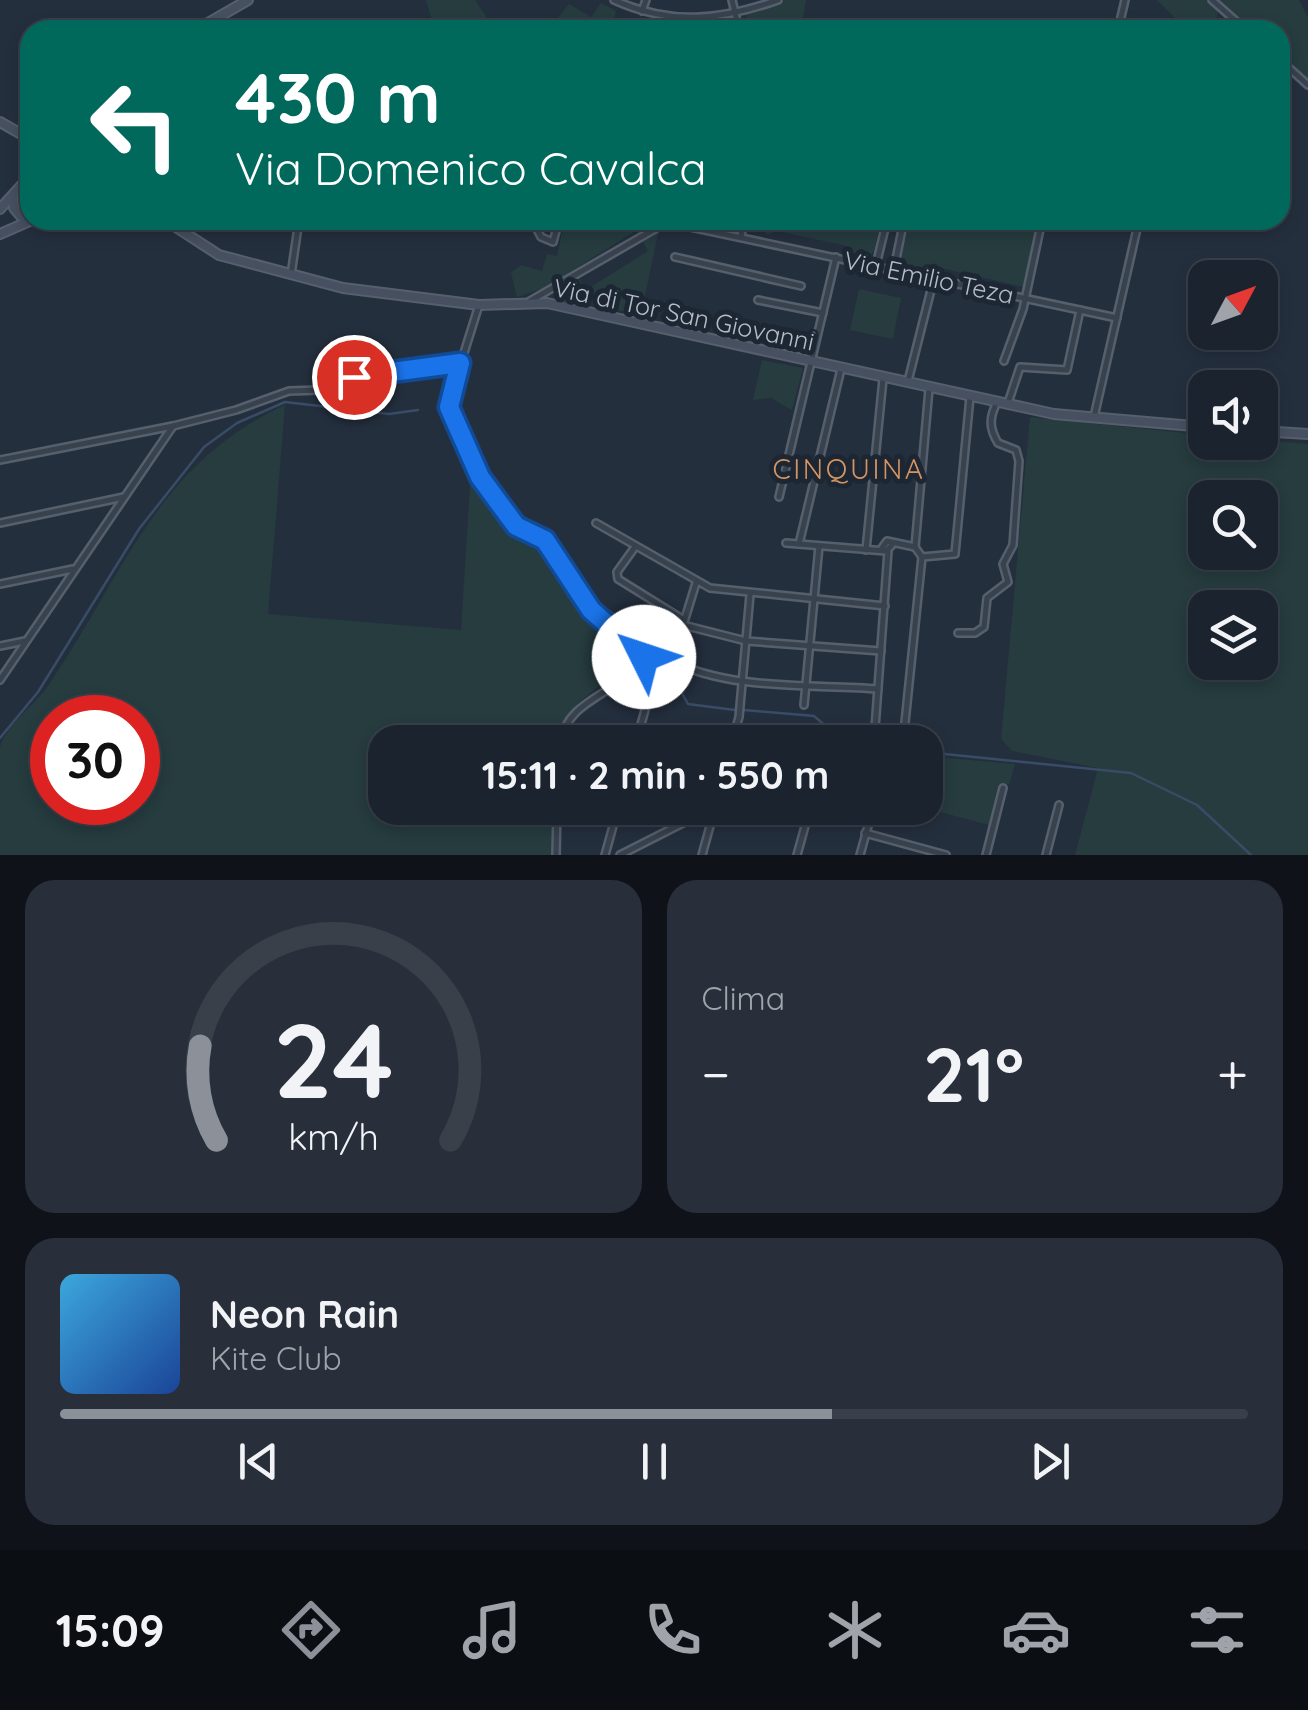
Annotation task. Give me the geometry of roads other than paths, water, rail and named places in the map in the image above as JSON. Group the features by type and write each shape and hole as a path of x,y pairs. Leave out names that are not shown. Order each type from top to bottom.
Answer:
{"street":[{"path":"213,20 248,0"},
{"path":"614,0 642,11 698,20 736,15 778,0"},
{"path":"642,11 646,0"},
{"path":"732,0 737,20"},
{"path":"1212,0 1235,20"},
{"path":"0,209 20,188"},
{"path":"13,196 14,208 20,213"},
{"name":"Via di Tor San Giovanni","path":"181,230 219,255 380,295 479,305 573,308 1003,404 1094,418 1188,425"},
{"path":"292,275 298,230"},
{"path":"535,230 554,242 557,230"},
{"name":"Via Emilio Teza","path":"522,304 654,230"},
{"name":"Via Emilio Teza","path":"709,230 1117,318"},
{"path":"741,236 742,230"},
{"path":"876,265 884,230"},
{"path":"894,269 902,230"},
{"path":"1004,361 1025,298 1040,230"},
{"path":"1094,418 1136,230"},
{"path":"675,257 800,286"},
{"path":"779,497 836,257"},
{"path":"907,384 934,278"},
{"path":"568,281 560,296 573,308"},
{"path":"758,300 822,313"},
{"path":"479,305 449,407 480,477 516,526 545,540 591,610 640,645 672,661 742,678 878,689"},
{"path":"958,633 975,633 984,627 987,598 1008,582 1004,564 1012,546 1019,461 1016,450 998,443 990,418 1003,404 1020,367 1067,370 1080,310"},
{"path":"0,460 173,426 236,410 290,390 320,390 354,377 460,363"},
{"path":"799,544 841,369"},
{"path":"866,550 883,379"},
{"path":"905,725 922,557 914,547 929,389"},
{"path":"922,557 954,554 970,397"},
{"path":"0,680 173,426"},
{"path":"1278,432 1308,434"},
{"path":"0,524 126,497"},
{"path":"596,523 697,582 750,595 886,606"},
{"path":"786,543 866,550 914,547"},
{"path":"635,546 617,578 684,623 746,640 881,651"},
{"path":"804,705 818,546"},
{"path":"875,725 887,548"},
{"path":"0,584 76,568"},
{"path":"672,661 697,582"},
{"path":"735,725 750,595"},
{"path":"568,725 573,716 633,671 644,658 640,645 606,614"},
{"path":"0,646 25,641"},
{"path":"633,671 645,708 640,725"},
{"path":"986,855 1003,788"},
{"path":"1046,855 1059,805"},
{"path":"556,855 557,825"},
{"path":"606,855 614,825"},
{"path":"620,855 679,825"},
{"path":"702,855 710,825"},
{"path":"797,855 805,825"},
{"path":"860,855 868,825"},
{"path":"866,834 946,855"}],"waterway":[{"path":"0,738 38,692 139,529 204,447 237,423 285,402 389,414 418,410"},
{"path":"452,425 464,462 511,527 540,543 586,611 649,664 668,668 688,704 735,710"},
{"path":"744,710 814,716 824,725"},
{"path":"943,754 1131,773 1197,805 1251,855"}],"district":[{"name":"CINQUINA","path":"849,468"}]}
